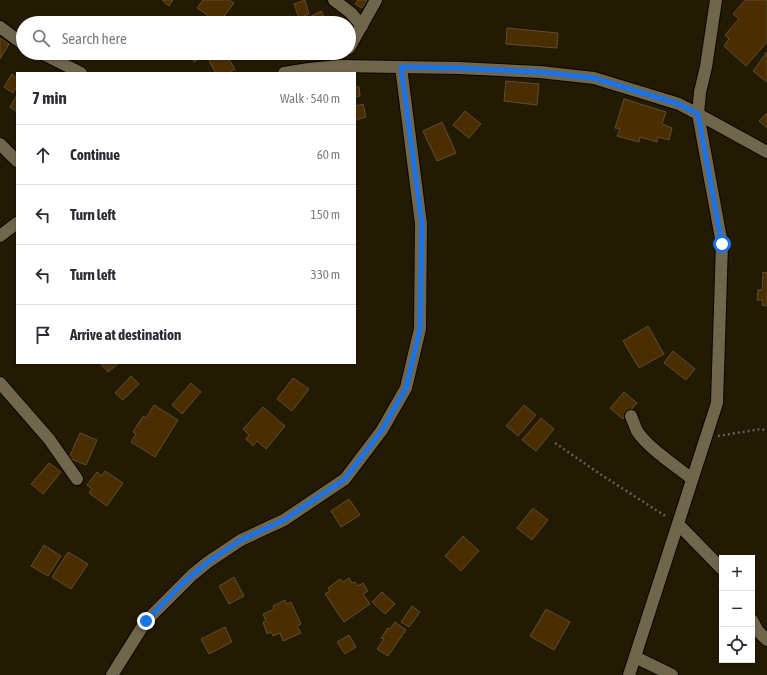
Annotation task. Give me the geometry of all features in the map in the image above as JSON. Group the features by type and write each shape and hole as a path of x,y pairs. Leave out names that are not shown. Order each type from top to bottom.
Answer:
{"street":[{"path":"334,0 354,16"},
{"path":"356,36 376,0"},
{"path":"629,675 717,403 722,244 698,114 700,92 706,67 716,0"},
{"path":"356,19 362,26"},
{"path":"0,27 16,39"},
{"path":"55,60 78,72"},
{"path":"339,66 342,60"},
{"path":"289,72 309,68 339,66 459,68 540,72 594,78 679,104 767,152"},
{"path":"112,675 146,621 192,575 208,562 241,540 284,520 345,479 382,430 406,388 420,329 422,224 401,67"},
{"path":"0,144 16,160"},
{"path":"0,236 16,224"},
{"path":"0,383 49,439 77,479"},
{"path":"631,416 642,437 692,479"},
{"path":"678,524 719,565"},
{"path":"755,626 767,640"},
{"path":"635,657 672,675"}],"path":[{"path":"706,438 761,429 767,431"},
{"path":"555,442 600,474 678,524"}],"building":[{"path":"162,0 173,0 169,6"},
{"path":"203,0 229,0 234,3 224,16 209,16 197,8"},
{"path":"305,0 309,14 298,16 294,4"},
{"path":"358,0 367,0 362,8 355,4"},
{"path":"745,0 767,0 767,42 746,66 724,46 729,39 725,35 739,19 733,14"},
{"path":"321,11 324,16 312,16"},
{"path":"507,28 558,33 557,48 506,44"},
{"path":"0,38 9,44 0,59"},
{"path":"767,52 767,82 753,71"},
{"path":"229,60 235,69 230,72 215,72 209,61"},
{"path":"12,74 16,77 16,88 13,93 4,87"},
{"path":"506,81 539,84 537,105 504,101"},
{"path":"356,87 359,87 360,96 356,97"},
{"path":"16,97 16,111 10,107"},
{"path":"624,99 666,112 662,124 672,128 669,140 658,137 657,142 640,137 639,142 617,136 620,129 615,128"},
{"path":"363,104 366,117 356,120 356,106"},
{"path":"465,111 481,124 469,138 453,125"},
{"path":"767,113 767,128 759,121"},
{"path":"442,122 456,153 437,161 423,131"},
{"path":"763,272 767,273 767,306 762,305 763,300 757,300 758,290 762,290"},
{"path":"648,326 664,354 639,368 623,341"},
{"path":"673,351 695,369 686,380 664,363"},
{"path":"101,364 118,364 108,372"},
{"path":"131,376 139,384 123,400 115,393"},
{"path":"293,378 309,389 292,411 277,399"},
{"path":"191,383 201,392 182,414 172,405"},
{"path":"624,392 637,403 623,419 610,408"},
{"path":"154,405 178,420 155,457 131,442 136,434 133,432 143,416 146,418"},
{"path":"524,405 536,415 518,436 506,426"},
{"path":"263,407 285,426 266,449 257,441 253,446 246,439 249,435 243,429"},
{"path":"541,418 554,429 536,451 522,440"},
{"path":"80,433 97,440 86,465 69,458"},
{"path":"49,463 61,472 43,494 31,484"},
{"path":"105,471 123,483 107,506 89,493 92,489 87,485 97,472 102,476"},
{"path":"349,499 360,515 341,527 331,511"},
{"path":"533,508 548,520 532,540 517,528"},
{"path":"463,536 479,551 461,571 445,556"},
{"path":"44,545 61,556 48,576 31,566"},
{"path":"68,552 88,564 71,589 52,577"},
{"path":"234,577 244,596 229,604 219,586"},
{"path":"349,578 352,583 355,582 358,586 363,583 368,591 363,594 370,604 344,622 325,594 330,591 328,588 340,579 343,582"},
{"path":"382,592 395,604 385,614 372,602"},
{"path":"285,600 287,604 291,602 301,624 297,626 301,633 283,641 280,633 273,636 271,632 267,634 263,622 266,621 263,614 274,609 273,606"},
{"path":"412,606 420,612 409,627 401,622"},
{"path":"546,609 570,622 554,650 530,636"},
{"path":"395,622 406,630 388,656 377,649 384,639 381,638 388,628 390,629"},
{"path":"225,627 232,642 209,654 201,639"},
{"path":"349,635 356,647 345,654 337,642"}],"route":[{"path":"146,621 182,584 208,562 241,540 284,520 345,479 382,430 406,388 420,329 422,224 401,67 540,72 594,78 679,104 698,114 722,244"}]}
